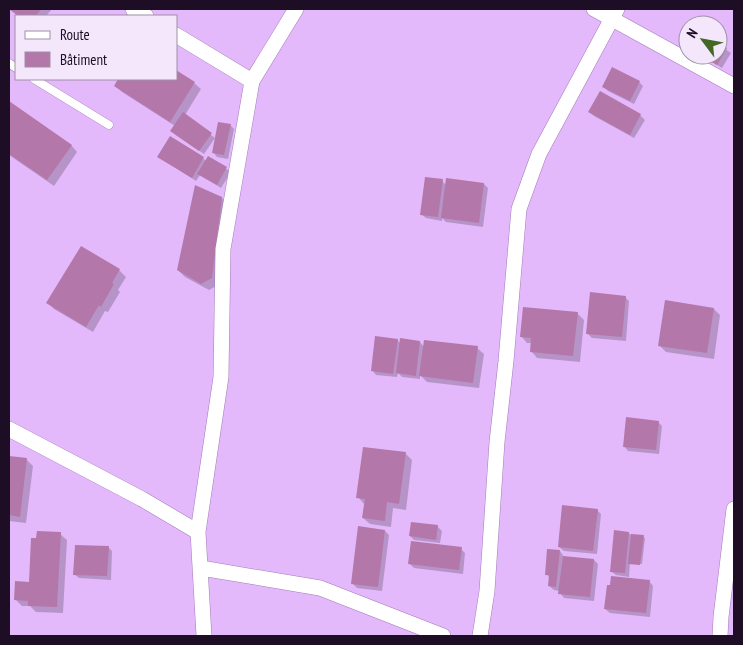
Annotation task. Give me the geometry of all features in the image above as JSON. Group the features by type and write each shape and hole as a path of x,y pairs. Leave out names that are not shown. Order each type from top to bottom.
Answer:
{"street":[{"path":"133,9 144,15"},
{"path":"204,636 198,532 221,378 223,249 252,80 296,9"},
{"path":"594,9 615,14 734,86"},
{"path":"480,636 487,591 496,451 519,209 539,154 615,14"},
{"path":"178,36 252,80"},
{"path":"9,429 142,499 198,532"},
{"path":"720,636 734,509"},
{"path":"201,568 320,588 443,636"}],"lane":[{"path":"36,80 109,125"}],"building":[{"path":"9,9 41,9 37,15 18,15"},
{"path":"612,67 640,81 630,101 602,87"},
{"path":"178,71 195,82 170,122 114,86 117,80 178,80"},
{"path":"600,91 641,114 630,135 588,112"},
{"path":"9,101 72,145 47,180 9,154"},
{"path":"183,112 212,133 199,151 170,131"},
{"path":"218,122 231,124 224,155 212,153"},
{"path":"170,136 204,157 192,178 157,157"},
{"path":"208,156 227,167 217,185 197,174"},
{"path":"425,177 443,179 438,217 420,215"},
{"path":"446,178 484,183 479,223 441,218"},
{"path":"195,185 222,197 212,278 201,284 177,270"},
{"path":"81,246 120,269 101,307 99,305 86,327 46,303"},
{"path":"590,292 626,296 622,337 586,334"},
{"path":"665,300 714,308 707,353 658,346"},
{"path":"523,307 578,312 573,356 530,352 531,338 520,337"},
{"path":"375,336 398,339 393,374 371,371"},
{"path":"400,338 420,341 416,376 396,373"},
{"path":"424,340 478,346 473,383 419,376"},
{"path":"626,417 659,421 656,450 623,447"},
{"path":"363,447 406,452 399,504 387,502 385,521 362,518 365,499 356,498"},
{"path":"9,456 27,458 20,517 9,515"},
{"path":"562,505 598,509 593,551 558,547"},
{"path":"411,522 438,525 436,540 409,536"},
{"path":"358,526 385,530 378,587 351,584"},
{"path":"614,530 629,532 625,573 610,572"},
{"path":"37,531 61,532 57,607 28,606 28,601 14,600 15,581 29,582 31,538 36,538"},
{"path":"631,534 644,535 640,565 628,564"},
{"path":"411,541 462,547 459,570 408,564"},
{"path":"75,545 109,546 107,576 73,575"},
{"path":"547,549 560,550 556,587 548,586 549,575 545,575"},
{"path":"563,556 594,559 590,597 558,594"},
{"path":"611,576 650,580 646,613 604,609 607,585 610,585"}]}
